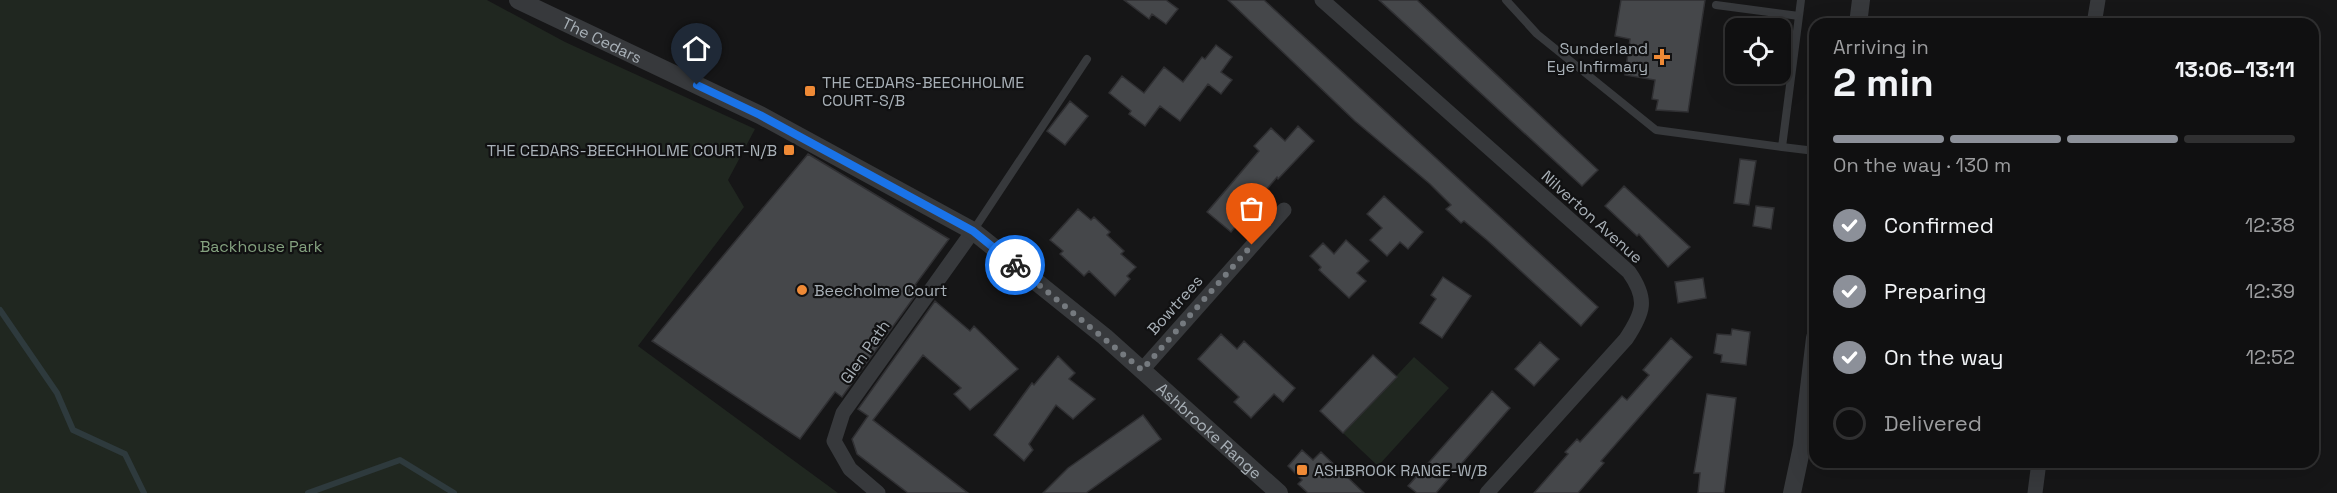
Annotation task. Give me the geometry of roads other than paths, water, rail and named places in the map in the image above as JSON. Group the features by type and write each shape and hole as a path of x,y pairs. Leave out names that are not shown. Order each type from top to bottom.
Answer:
{"street":[{"name":"The Cedars","path":"518,0 760,115 973,231"},
{"name":"Nilverton Avenue","path":"1322,0 1629,272 1639,287 1643,300 1638,322 1626,339 1487,493"},
{"path":"1859,18 1861,0"},
{"path":"2095,18 2098,0"},
{"name":"Bowtrees","path":"1142,370 1284,210"},
{"name":"Ashbrooke Range","path":"973,231 1142,370 1279,493"},
{"name":"Glen Path","path":"878,493 850,469 834,441 843,413 973,231"},
{"path":"1792,493 1809,398"},
{"path":"2035,493 2038,468"}],"lane":[{"path":"1506,0 1537,33 1656,130 1809,150"},
{"path":"1782,147 1801,0"},
{"path":"1716,5 1799,16"},
{"path":"973,231 1087,59"}],"waterway":[{"path":"0,310 57,393 73,430 125,454 144,493"},
{"path":"308,493 400,460 454,493"}],"place":[{"name":"Sunderland Eye Infirmary","path":"1662,57"},
{"name":"THE CEDARS-BEECHHOLME COURT-S/B","path":"810,91"},
{"name":"THE CEDARS-BEECHHOLME COURT-N/B","path":"789,150"},
{"name":"Beecholme Court","path":"802,290"},
{"name":"ASHBROOK RANGE-W/B","path":"1302,470"}],"park label":[{"name":"Backhouse Park","path":"261,246"}]}
